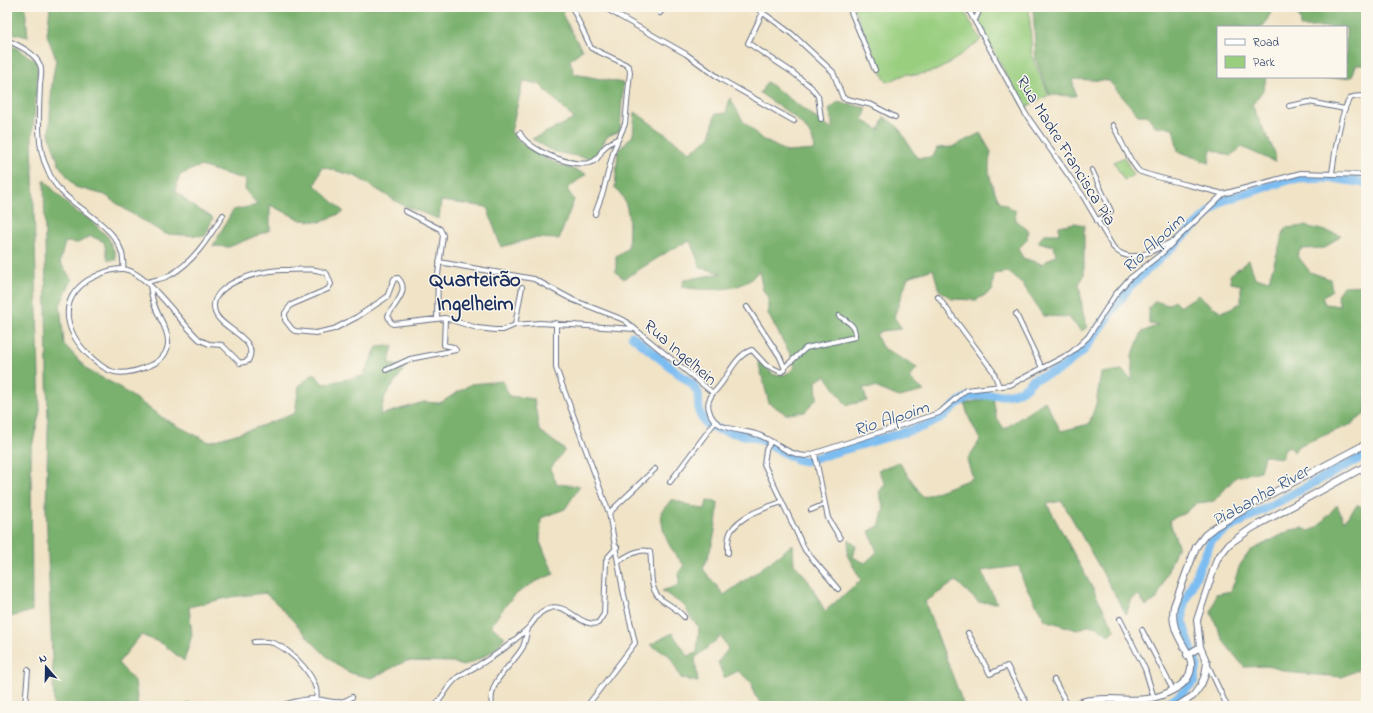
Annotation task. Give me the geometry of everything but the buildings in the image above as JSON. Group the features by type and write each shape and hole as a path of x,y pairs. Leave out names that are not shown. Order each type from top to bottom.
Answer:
{"main road":[{"path":"1072,706 1090,700 1140,701 1154,699 1183,684 1189,676 1191,662 1175,632 1172,615 1196,547 1205,535 1215,527 1269,495 1366,444"},
{"path":"1177,706 1193,696 1205,675 1207,663 1200,647 1197,620 1217,560 1228,544 1259,524 1366,466"},
{"path":"1187,654 1200,647"}],"street":[{"path":"572,7 591,48 629,67 630,79 625,124 614,149 603,192 595,214"},
{"path":"603,7 686,54 722,80 794,121"},
{"path":"660,13 664,7"},
{"path":"755,7 792,34 833,72 843,98 872,105 894,117"},
{"path":"850,7 875,70"},
{"name":"Rua Madre Francisca Pia","path":"967,7 1025,113 1083,196 1113,247 1124,256 1131,257 1141,255 1175,241"},
{"path":"975,20 981,7"},
{"path":"763,12 748,43 792,72 816,92 821,119"},
{"path":"7,40 34,56 41,66 40,137 42,156 51,177 61,191 110,233 120,249 124,262 123,269"},
{"path":"1332,173 1338,137 1345,109 1350,99 1354,97 1366,96"},
{"path":"1289,106 1308,102 1345,109"},
{"path":"1113,125 1135,166 1144,174 1187,183 1223,194"},
{"path":"520,133 526,142 549,156 581,165 595,161 606,146 619,138"},
{"path":"1092,170 1111,211 1097,221"},
{"path":"670,482 715,423 728,428 751,432 786,451 799,456 815,455 939,412 966,390 1010,385 1061,360 1080,346 1115,296 1129,279 1175,241 1223,194 1289,175 1332,173 1366,175"},
{"path":"405,211 440,229 443,239 439,262 438,318"},
{"path":"148,284 165,277 178,269 207,241 223,215"},
{"name":"Rua Ingelhein","path":"439,262 534,279 573,300 624,320 713,393 709,399 708,405 709,411 715,423"},
{"path":"148,284 154,305 165,329 168,343 166,352 163,357 152,365 124,372 111,372 86,353 76,340 68,321 68,312 75,295 88,280 110,271 123,269 138,275 148,284 194,335 209,344 222,345 240,363 248,361 250,358 249,347 241,336 217,317 214,302 220,292 230,284 264,272 281,270 317,270 330,277 332,284 328,289 291,305 287,309 285,320 292,329 295,330 316,333 326,332 343,325 387,297 396,278 401,281 402,296 388,316 391,323 445,318 477,328 495,330 504,330 516,325 556,323 635,329"},
{"path":"516,325 522,287"},
{"path":"938,297 993,371 999,386"},
{"path":"747,307 785,367"},
{"path":"1016,314 1042,368"},
{"path":"713,393 727,378 744,352 752,350 766,364 776,370 783,371 785,367 806,348 856,337 856,332 853,325 839,316"},
{"path":"386,370 410,359 445,354 456,350 453,347 444,345 445,318"},
{"path":"556,323 556,368 609,513 617,547 623,590 635,643 587,706"},
{"path":"770,441 766,450 764,464 805,550 838,589"},
{"path":"815,455 828,518 840,538"},
{"path":"609,513 655,469"},
{"path":"728,553 730,532 735,526 758,511 782,502"},
{"path":"811,510 825,504"},
{"path":"492,706 492,692 494,683 520,651 528,628 542,610 557,607 563,608 591,624 600,621 604,614 606,561 608,556 617,547"},
{"path":"619,561 626,556 644,550 650,552 650,569 653,586 661,599 676,607 684,617"},
{"path":"1120,619 1145,669 1154,699"},
{"path":"435,706 459,677 490,659 528,628"},
{"path":"1142,630 1173,690"},
{"path":"968,633 990,674 1007,666 1028,706"},
{"path":"254,642 266,641 275,644 298,660 315,687 317,694 316,699"},
{"path":"1207,663 1227,706"},
{"path":"25,706 28,670"},
{"path":"1054,680 1068,706"},
{"path":"279,706 316,699 334,703 342,702 352,697"}],"green space":[{"path":"7,7 25,7 28,37 7,32"},
{"path":"50,7 564,7 563,16 582,50 570,60 574,74 623,83 620,131 608,136 592,159 555,152 532,139 574,119 539,84 523,81 511,132 536,153 555,163 586,174 567,189 574,200 559,239 534,238 501,247 487,207 441,201 439,219 404,206 355,176 322,167 315,185 344,212 320,222 301,220 270,205 270,230 229,247 213,246 233,210 258,205 245,190 246,180 200,166 180,175 175,190 190,204 213,218 205,236 165,234 105,195 75,187 59,165 49,134 52,83 56,59 47,35"},
{"path":"853,7 962,7 981,40 947,65 935,71 916,75 906,74 888,82 884,78"},
{"path":"982,7 1029,7 1032,57 1049,95 1024,108 977,20"},
{"path":"1033,7 1274,7 1264,26 1217,26 1217,78 1266,78 1264,89 1252,105 1275,153 1275,162 1242,147 1230,156 1211,149 1209,163 1178,151 1173,128 1155,126 1147,115 1138,115 1109,81 1072,79 1076,96 1050,95 1036,61"},
{"path":"1295,7 1366,7 1366,65 1356,65 1352,77 1347,77 1347,26 1300,26 1301,22"},
{"path":"7,42 36,61 38,71 32,140 40,411 31,451 32,611 7,618"},
{"path":"1313,78 1339,78 1314,80"},
{"path":"767,82 832,130 832,121 829,109 838,102 867,108 863,120 879,130 884,117 898,127 917,158 933,157 937,148 952,147 980,133 991,152 989,172 999,201 1015,210 1016,221 1028,230 1027,240 1018,249 1023,258 1042,264 1056,255 1054,246 1038,242 1044,234 1059,234 1059,226 1075,223 1084,225 1084,276 1079,284 1083,312 1088,327 1081,331 1068,317 1043,316 1022,283 1008,272 994,274 992,291 976,300 952,299 939,290 933,269 908,277 894,317 902,329 881,331 876,335 882,347 917,368 909,378 924,391 899,397 875,387 863,388 867,401 846,405 826,376 816,381 817,398 805,412 786,414 769,403 758,361 774,375 788,374 795,367 790,354 768,314 768,298 763,290 759,271 749,281 723,289 681,287 684,280 722,273 701,268 690,241 672,249 624,279 616,272 616,256 628,248 628,216 624,200 615,188 618,151 633,135 635,112 690,152 710,137 715,114 726,113 730,98 743,121 762,139 787,152 815,150 813,141 802,124 760,93"},
{"path":"1124,157 1133,175 1124,180 1114,162"},
{"path":"44,180 73,210 88,218 108,237 115,253 116,260 108,260 104,242 91,236 78,243 65,242 60,262 72,280 60,305 64,344 89,371 116,385 166,420 209,442 253,429 295,413 299,386 314,373 323,384 363,376 377,347 393,345 389,363 405,368 385,396 380,415 424,402 440,403 471,384 503,381 509,396 534,399 539,430 565,450 550,469 557,484 580,486 565,509 541,518 540,542 554,574 524,588 504,607 491,626 505,637 501,643 491,652 462,666 453,662 406,661 372,678 349,672 332,661 265,593 231,597 189,607 192,635 184,661 163,644 141,635 118,663 135,682 138,706 54,706 46,507 48,432"},
{"path":"1305,226 1341,235 1325,248 1301,249 1297,255 1310,272 1330,279 1332,290 1322,297 1325,304 1340,306 1337,295 1343,286 1366,285 1366,413 1352,424 1298,446 1294,452 1290,446 1285,448 1282,458 1264,456 1260,471 1236,477 1214,501 1197,503 1185,513 1169,520 1178,545 1157,599 1146,606 1139,595 1132,599 1126,614 1062,501 1047,504 1115,630 1108,635 1094,626 1086,626 1077,630 1045,620 1023,581 1019,566 981,571 997,603 978,602 956,581 925,602 964,706 881,706 879,703 861,702 851,706 763,706 754,694 752,683 738,671 724,678 718,662 728,649 721,636 695,658 698,682 681,678 669,655 650,645 672,633 688,656 697,653 699,627 690,617 685,606 662,591 679,585 679,572 684,565 670,547 663,528 661,512 672,499 696,508 705,509 707,501 718,502 714,536 703,569 724,595 793,544 794,564 807,578 825,611 861,580 847,555 849,539 856,546 853,557 865,563 877,552 869,531 879,526 884,509 879,492 885,484 878,470 899,462 923,497 973,478 967,460 980,440 968,416 965,404 993,397 996,416 1004,429 1045,401 1061,431 1089,424 1096,404 1101,373 1122,370 1132,380 1132,356 1142,332 1158,325 1149,324 1149,308 1155,301 1168,305 1174,301 1180,307 1198,295 1222,312 1241,303 1241,285 1231,283 1230,275 1249,260 1255,278 1269,280 1285,228"},
{"path":"1337,505 1344,521 1357,505 1366,509 1366,666 1342,677 1294,673 1267,666 1244,667 1224,642 1211,613 1216,594 1231,591 1240,565 1250,551 1291,530 1303,528 1309,531 1317,528"}],"waterway":[{"name":"Rio Alpoim","path":"632,336 692,384 698,393 699,412 705,423 716,429 758,438 796,459 805,461 922,427 940,419 959,402 968,397 1015,393 1026,387 1034,379 1059,370 1083,351 1129,287 1222,201 1292,179 1332,178 1366,183"},
{"name":"Piabanha River","path":"1136,706 1161,705 1179,696 1194,681 1197,666 1183,625 1183,606 1212,539 1236,524 1366,455"}],"district":[{"name":"Quarteirão Ingelheim","path":"475,291"}]}
